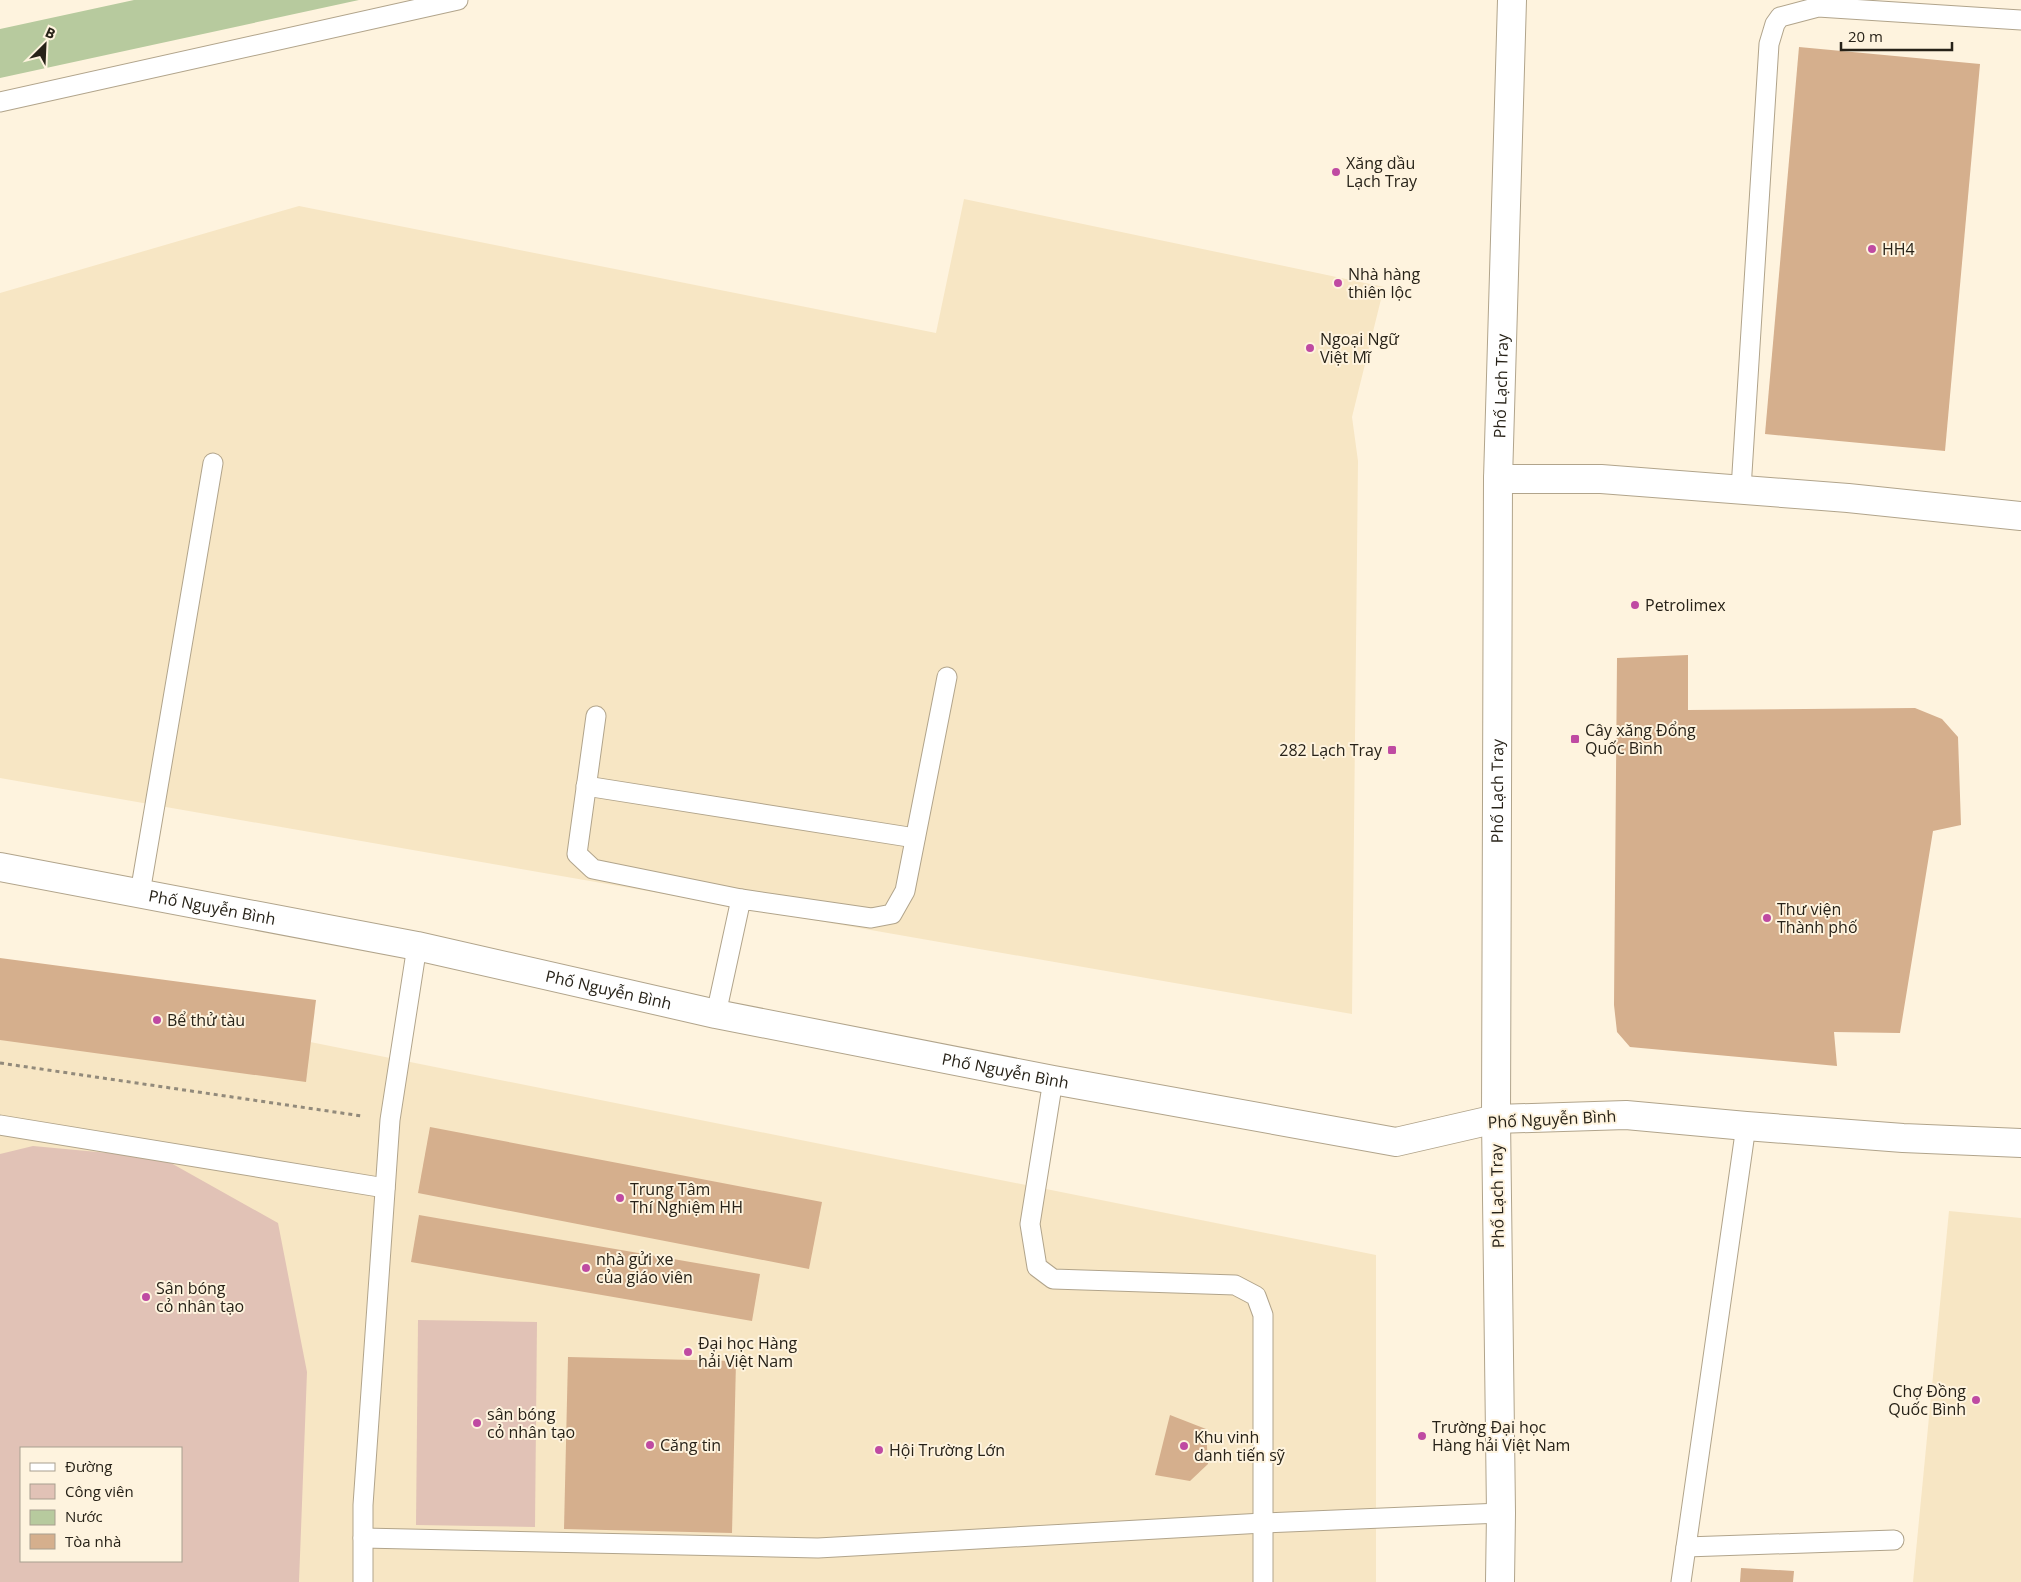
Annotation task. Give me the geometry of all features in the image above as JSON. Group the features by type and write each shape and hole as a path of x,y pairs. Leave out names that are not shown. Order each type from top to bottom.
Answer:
{"street":[{"name":"Phố Lạch Tray","path":"1500,1582 1501,1513 1496,1119 1498,479 1512,0"},
{"path":"1498,479 1601,479 1848,498 2021,516"},
{"name":"Phố Nguyễn Bình","path":"0,867 416,946 716,1014 1052,1080 1396,1142 1496,1119 1626,1115 1904,1138 2021,1144"}],"lane":[{"path":"0,102 458,0"},
{"path":"1741,489 1769,44 1775,24 1780,17 1818,6 2021,20"},
{"path":"140,893 213,463"},
{"path":"596,716 577,854 593,869 741,899 870,918 892,914 904,891 947,677"},
{"path":"586,786 915,838"},
{"path":"716,1014 741,899"},
{"path":"363,1582 363,1505 390,1120 416,946"},
{"path":"1052,1080 1030,1224 1037,1267 1053,1278 1235,1285 1256,1296 1263,1315 1263,1582"},
{"path":"0,1125 385,1188"},
{"path":"1681,1582 1746,1126"},
{"path":"363,1538 818,1548 1263,1523 1501,1513"},
{"path":"1686,1546 1894,1540"}],"path":[{"path":"0,1063 390,1120"}],"shaded area":[{"path":"964,199 1384,287 1352,417 1358,461 1352,1014 0,778 0,293 299,206 936,333"},
{"name":"Đại học Hàng hải Việt Nam","path":"0,980 1376,1255 1376,1582 0,1582"},
{"name":"Chợ Đồng Quốc Bình","path":"1949,1211 2021,1218 2021,1582 1913,1582"}],"green space":[{"name":"Sân bóng cỏ nhân tạo","path":"33,1146 162,1158 278,1223 307,1372 299,1582 0,1582 0,1154"},
{"name":"sân bóng cỏ nhân tạo","path":"418,1320 537,1322 535,1527 416,1525"}],"water":[{"path":"134,0 359,0 0,78 0,29"}],"building":[{"name":"HH4","path":"1799,47 1980,64 1945,451 1765,434"},
{"name":"Thư viện Thành phố","path":"1688,655 1688,710 1915,708 1942,719 1958,737 1961,825 1933,831 1900,1033 1834,1032 1837,1066 1630,1047 1617,1032 1614,1005 1617,658"},
{"name":"Bể thử tàu","path":"0,958 316,1000 306,1082 0,1040"},
{"name":"Trung Tâm Thí Nghiệm HH","path":"430,1127 822,1202 809,1269 418,1193"},
{"name":"nhà gửi xe của giáo viên","path":"419,1215 760,1274 752,1321 411,1262"},
{"name":"Căng tin","path":"568,1357 736,1361 732,1533 564,1529"},
{"name":"Khu vinh danh tiến sỹ","path":"1170,1415 1206,1429 1208,1464 1190,1481 1155,1475"},
{"path":"1741,1568 1794,1571 1793,1582 1740,1582"}],"place":[{"name":"Xăng dầu Lạch Tray","path":"1336,172"},
{"name":"HH4","path":"1872,249"},
{"name":"Nhà hàng thiên lộc","path":"1338,283"},
{"name":"Ngoại Ngữ Việt Mĩ","path":"1310,348"},
{"name":"Petrolimex","path":"1635,605"},
{"name":"Cây xăng Đổng Quốc Bình","path":"1575,739"},
{"name":"282 Lạch Tray","path":"1392,750"},
{"name":"Thư viện Thành phố","path":"1767,918"},
{"name":"Bể thử tàu","path":"157,1020"},
{"name":"Trung Tâm Thí Nghiệm HH","path":"620,1198"},
{"name":"nhà gửi xe của giáo viên","path":"586,1268"},
{"name":"Sân bóng cỏ nhân tạo","path":"146,1297"},
{"name":"Đại học Hàng hải Việt Nam","path":"688,1352"},
{"name":"Chợ Đồng Quốc Bình","path":"1976,1400"},
{"name":"sân bóng cỏ nhân tạo","path":"477,1423"},
{"name":"Trường Đại học Hàng hải Việt Nam","path":"1422,1436"},
{"name":"Căng tin","path":"650,1445"},
{"name":"Khu vinh danh tiến sỹ","path":"1184,1446"},
{"name":"Hội Trường Lớn","path":"879,1450"}]}
